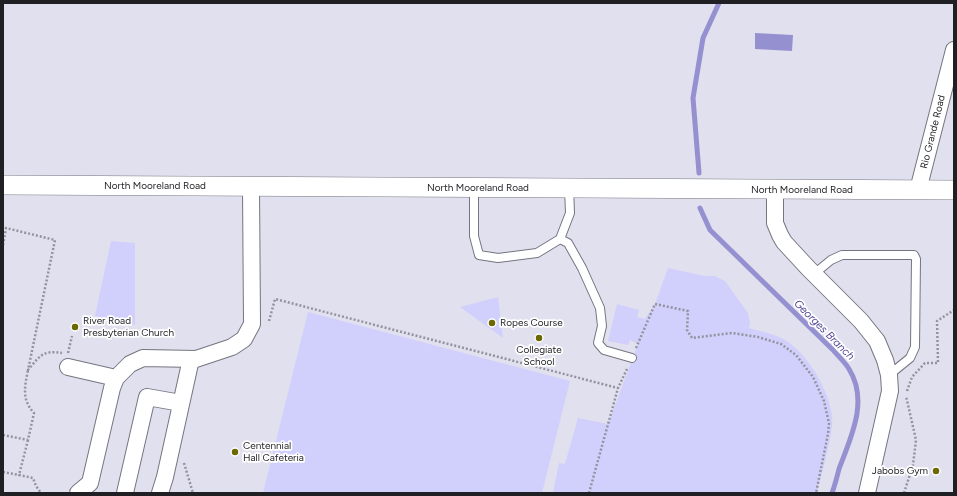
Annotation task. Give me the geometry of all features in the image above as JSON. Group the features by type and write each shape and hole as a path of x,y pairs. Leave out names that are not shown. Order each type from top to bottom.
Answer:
{"street":[{"name":"Rio Grande Road","path":"918,190 954,50"},
{"name":"North Mooreland Road","path":"3,185 954,190"},
{"path":"78,493 90,483 112,388 116,378 130,364 142,358 196,359 232,347 244,339 252,324 251,187"},
{"path":"775,190 775,224 784,242 861,321 877,341 885,360 889,375 890,391 867,493"},
{"path":"160,493 191,359"},
{"path":"68,367 116,378"},
{"path":"125,493 147,397 181,403"}],"lane":[{"path":"474,188 474,236 479,255 498,258 537,253 560,239 570,213 569,188"},
{"path":"560,239 568,243 582,268 600,308 602,326 598,342 604,350 632,358"},
{"path":"814,274 831,260 842,255 914,255 916,259 915,348 910,358 889,375"}],"path":[{"path":"3,245 6,228 55,240 24,394 30,408 34,413 19,475"},
{"path":"268,322 275,299 618,388"},
{"path":"589,493 618,388 655,304 688,311 687,330 692,338 732,333 758,337 781,344 796,354 813,377 824,401 829,423 816,493"},
{"path":"904,493 913,465 916,440 907,402 907,390 912,377 925,363 938,363 937,321 954,310"},
{"path":"28,370 41,355 51,351 68,353 72,336"},
{"path":"3,434 28,440"},
{"path":"181,467 183,461 187,468 193,493"},
{"path":"3,472 33,478 41,493"}],"shaded area":[{"path":"755,33 793,35 792,51 755,49"},
{"path":"111,241 135,243 135,325 95,316"},
{"path":"668,268 704,276 715,276 725,281 748,313 750,323 749,328 769,333 791,344 810,364 818,376 829,403 832,416 832,427 817,493 553,493 559,463 565,464 578,418 608,424 638,344 630,340 628,345 608,341 617,304 639,310 637,317 645,319 655,304"},
{"name":"Ropes Course","path":"498,297 503,338 460,307"},
{"path":"308,312 570,381 542,493 263,493"}],"waterway":[{"name":"Georges Branch","path":"699,173 693,98 703,38 719,3"},
{"name":"Georges Branch","path":"700,208 710,230 833,350 847,366 855,381 858,394 856,419 832,493"}],"place":[{"name":"Ropes Course","path":"492,323"},
{"name":"River Road Presbyterian Church","path":"75,327"},
{"name":"Collegiate School","path":"539,338"},
{"name":"Centennial Hall Cafeteria","path":"235,452"},
{"name":"Jabobs Gym","path":"936,471"}]}
